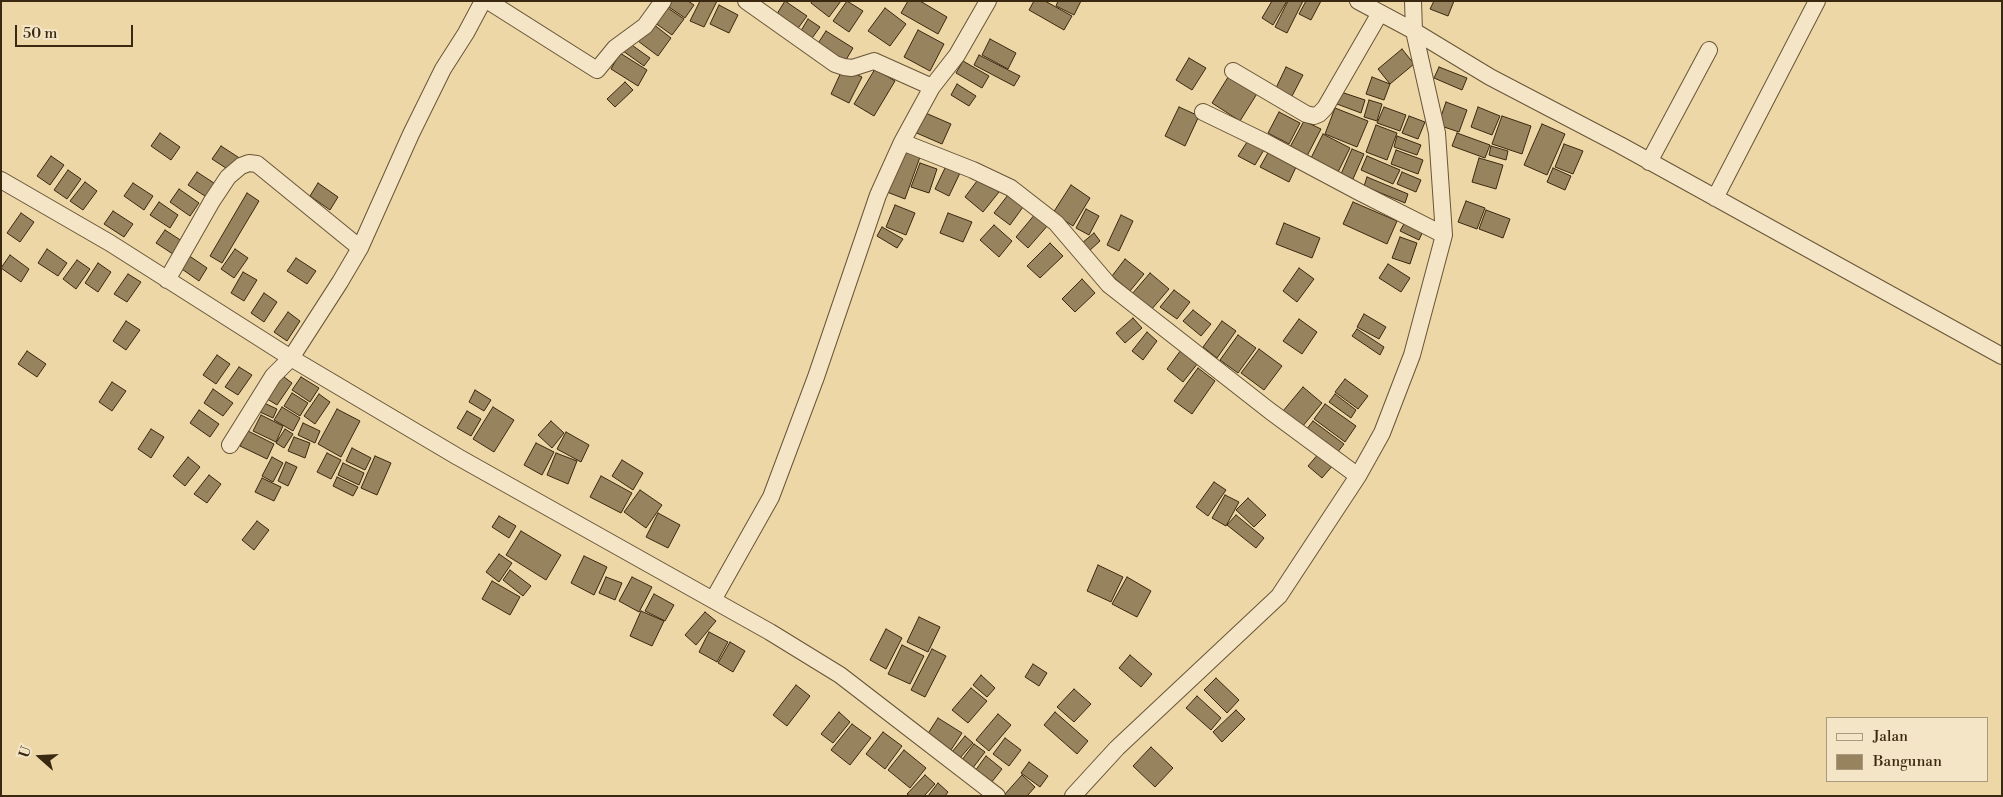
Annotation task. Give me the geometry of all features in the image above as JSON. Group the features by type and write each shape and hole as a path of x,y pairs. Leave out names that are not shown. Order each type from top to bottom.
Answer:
{"street":[{"path":"230,445 273,376 291,358 360,248 411,134 443,69 466,34 483,1"},
{"path":"488,1 597,70 615,48 645,26 663,1"},
{"path":"746,1 836,64 852,68 874,61 932,87"},
{"path":"713,600 771,496 816,377 878,196 902,142 932,87 957,56 988,1"},
{"path":"1358,1 1414,31 1490,76 2002,356"},
{"path":"1073,796 1117,748 1279,596 1358,476 1382,433 1412,355 1444,235 1436,133 1414,31 1413,1"},
{"path":"1716,198 1817,1"},
{"path":"1233,71 1306,114 1314,116 1325,108 1380,13"},
{"path":"1650,162 1708,50"},
{"path":"1203,112 1444,235"},
{"path":"902,142 973,170 1011,188 1056,223 1109,285 1270,411 1358,476"},
{"path":"167,280 212,201 228,177 241,166 249,163 257,164 360,248"},
{"path":"1,180 110,243 291,358 458,457 770,632 840,675 997,796"}],"building":[{"path":"660,1 688,1 694,5 685,18"},
{"path":"700,1 717,1 704,27 690,21"},
{"path":"785,1 807,16 796,31 775,17"},
{"path":"812,1 841,1 829,17 811,3"},
{"path":"847,1 863,11 849,32 833,21"},
{"path":"908,1 920,1 947,17 938,34 901,13"},
{"path":"1034,1 1045,1 1072,16 1064,30 1029,10"},
{"path":"1058,1 1081,1 1074,15 1056,6"},
{"path":"1272,1 1287,1 1273,25 1262,18"},
{"path":"1288,1 1303,1 1287,33 1275,27"},
{"path":"1306,1 1321,1 1311,20 1299,14"},
{"path":"1434,1 1454,1 1448,16 1430,9"},
{"path":"662,4 684,19 672,35 651,20"},
{"path":"719,5 738,15 729,33 710,24"},
{"path":"885,8 906,24 890,46 868,31"},
{"path":"808,19 820,27 810,41 799,34"},
{"path":"648,20 671,38 658,56 634,38"},
{"path":"918,30 944,44 930,71 904,57"},
{"path":"826,31 853,48 843,65 815,48"},
{"path":"990,39 1016,53 1008,69 982,55"},
{"path":"629,43 650,58 644,66 623,51"},
{"path":"1402,49 1414,64 1390,84 1378,69"},
{"path":"620,53 647,70 638,86 611,69"},
{"path":"979,55 1020,76 1014,86 974,65"},
{"path":"1189,58 1206,68 1192,90 1176,80"},
{"path":"963,61 989,76 982,88 956,73"},
{"path":"1286,67 1303,75 1292,96 1276,88"},
{"path":"1439,67 1467,78 1462,90 1434,78"},
{"path":"843,68 862,77 849,103 831,94"},
{"path":"875,69 895,81 874,116 854,104"},
{"path":"1230,74 1258,92 1240,121 1212,103"},
{"path":"1372,77 1390,84 1384,100 1366,94"},
{"path":"625,82 633,90 615,107 607,99"},
{"path":"957,84 976,96 969,106 951,95"},
{"path":"1341,92 1365,100 1361,113 1337,104"},
{"path":"1369,100 1382,104 1377,121 1364,117"},
{"path":"1446,102 1467,110 1459,132 1438,125"},
{"path":"1179,107 1199,116 1185,146 1165,136"},
{"path":"1384,107 1406,115 1400,131 1377,123"},
{"path":"1478,107 1500,116 1492,135 1471,127"},
{"path":"1335,108 1368,121 1357,147 1325,134"},
{"path":"921,111 951,124 942,144 912,131"},
{"path":"1279,112 1300,123 1289,144 1268,133"},
{"path":"1409,116 1425,122 1418,139 1402,133"},
{"path":"1502,116 1531,126 1522,154 1492,144"},
{"path":"1304,121 1321,129 1307,156 1290,147"},
{"path":"1542,124 1565,134 1547,175 1524,165"},
{"path":"1376,125 1397,133 1387,160 1366,152"},
{"path":"160,133 180,147 171,160 151,146"},
{"path":"1457,133 1490,145 1485,158 1452,146"},
{"path":"1323,134 1350,148 1337,174 1310,160"},
{"path":"1397,136 1421,145 1417,155 1394,147"},
{"path":"1249,139 1265,148 1255,165 1238,156"},
{"path":"1564,144 1583,151 1573,174 1555,167"},
{"path":"221,146 241,159 232,172 212,159"},
{"path":"1491,146 1508,151 1506,160 1489,155"},
{"path":"1352,149 1364,154 1353,179 1341,174"},
{"path":"1396,150 1423,160 1418,174 1391,164"},
{"path":"902,151 920,157 905,199 887,192"},
{"path":"1269,151 1297,165 1289,182 1260,167"},
{"path":"51,156 64,165 50,185 37,176"},
{"path":"1367,156 1400,170 1393,184 1361,170"},
{"path":"1479,158 1503,165 1496,189 1472,182"},
{"path":"920,163 937,169 929,193 911,187"},
{"path":"946,166 960,173 949,196 935,189"},
{"path":"1553,168 1571,176 1565,190 1547,182"},
{"path":"68,170 81,179 67,199 54,190"},
{"path":"197,172 217,185 208,198 188,185"},
{"path":"1402,172 1421,180 1416,192 1397,184"},
{"path":"980,177 999,192 983,212 965,197"},
{"path":"1367,177 1408,194 1405,203 1364,186"},
{"path":"85,182 97,191 83,210 70,201"},
{"path":"133,183 153,196 144,210 124,196"},
{"path":"318,183 338,197 330,210 310,196"},
{"path":"1071,185 1090,198 1073,226 1053,213"},
{"path":"179,189 199,203 190,216 170,202"},
{"path":"247,193 259,201 222,263 210,256"},
{"path":"1008,195 1023,207 1010,225 994,213"},
{"path":"1466,201 1485,208 1477,229 1458,222"},
{"path":"159,202 178,215 170,228 150,215"},
{"path":"1353,202 1397,221 1387,244 1343,224"},
{"path":"895,205 915,213 906,235 886,227"},
{"path":"1086,209 1099,216 1089,235 1076,228"},
{"path":"1486,210 1510,219 1503,238 1479,229"},
{"path":"113,211 133,224 124,237 104,224"},
{"path":"21,213 34,222 20,242 7,233"},
{"path":"948,213 972,222 963,242 940,233"},
{"path":"1036,213 1049,224 1028,248 1016,237"},
{"path":"1121,215 1133,221 1119,251 1107,245"},
{"path":"1405,222 1423,231 1419,240 1400,231"},
{"path":"1284,223 1320,238 1312,258 1276,244"},
{"path":"994,225 1012,241 999,257 980,240"},
{"path":"882,227 903,239 897,248 877,236"},
{"path":"165,230 185,243 176,256 156,243"},
{"path":"1094,233 1100,241 1089,251 1082,243"},
{"path":"1400,237 1417,243 1410,264 1392,258"},
{"path":"1050,243 1063,256 1040,278 1027,266"},
{"path":"47,249 67,263 58,276 38,263"},
{"path":"235,249 248,258 234,278 221,269"},
{"path":"10,255 29,269 21,282 1,268"},
{"path":"188,255 207,268 199,281 179,267"},
{"path":"296,258 316,271 307,284 287,271"},
{"path":"1125,259 1144,274 1130,291 1112,276"},
{"path":"77,260 90,269 76,289 63,279"},
{"path":"98,263 111,272 98,292 85,283"},
{"path":"1388,264 1410,278 1401,292 1379,278"},
{"path":"1299,268 1314,279 1297,302 1283,291"},
{"path":"243,272 257,280 244,301 231,293"},
{"path":"1150,273 1169,289 1151,310 1132,294"},
{"path":"128,274 141,282 127,302 114,294"},
{"path":"1082,279 1095,293 1075,312 1062,299"},
{"path":"1174,290 1190,302 1177,319 1160,307"},
{"path":"264,293 277,302 264,322 251,313"},
{"path":"1193,310 1211,324 1201,336 1183,321"},
{"path":"288,312 300,321 287,341 274,332"},
{"path":"1364,314 1386,327 1379,339 1357,327"},
{"path":"1133,318 1142,328 1125,343 1116,333"},
{"path":"1299,319 1317,332 1302,354 1283,341"},
{"path":"126,321 140,330 126,350 113,341"},
{"path":"1222,321 1236,331 1217,358 1203,347"},
{"path":"1357,329 1384,347 1380,355 1352,336"},
{"path":"1147,332 1157,341 1143,360 1132,351"},
{"path":"1238,335 1256,348 1238,373 1220,360"},
{"path":"1259,349 1282,366 1264,390 1241,373"},
{"path":"1181,350 1198,363 1183,382 1167,369"},
{"path":"27,351 46,364 37,377 18,364"},
{"path":"217,355 230,364 216,384 203,375"},
{"path":"239,367 252,375 238,395 225,387"},
{"path":"1198,368 1215,381 1192,414 1174,401"},
{"path":"280,374 292,383 277,405 264,397"},
{"path":"301,377 319,388 310,402 292,390"},
{"path":"1345,379 1368,396 1358,409 1335,392"},
{"path":"112,382 126,391 112,411 99,402"},
{"path":"1303,387 1322,403 1302,427 1283,411"},
{"path":"213,389 233,403 223,416 204,403"},
{"path":"475,390 491,400 484,411 469,402"},
{"path":"292,393 308,403 300,416 284,406"},
{"path":"319,394 330,402 315,424 304,416"},
{"path":"1335,394 1356,410 1351,418 1329,402"},
{"path":"264,403 277,409 273,418 260,412"},
{"path":"1325,404 1356,426 1345,442 1314,419"},
{"path":"282,407 300,418 293,431 274,420"},
{"path":"493,407 514,420 494,452 473,439"},
{"path":"337,409 360,421 341,457 318,444"},
{"path":"199,410 219,424 210,437 190,423"},
{"path":"467,411 481,419 471,436 457,428"},
{"path":"261,415 283,426 276,442 253,431"},
{"path":"551,421 564,433 552,448 538,435"},
{"path":"1313,421 1344,444 1337,453 1306,430"},
{"path":"303,423 320,431 315,443 298,435"},
{"path":"151,429 164,437 151,458 138,449"},
{"path":"285,429 293,434 284,448 276,443"},
{"path":"248,431 274,444 267,459 240,446"},
{"path":"566,432 589,445 581,462 557,449"},
{"path":"294,437 310,443 305,458 288,451"},
{"path":"536,443 554,452 542,475 524,465"},
{"path":"352,448 371,458 365,470 346,461"},
{"path":"1320,452 1334,464 1322,478 1308,466"},
{"path":"327,453 341,460 331,479 317,472"},
{"path":"556,453 577,461 568,484 547,475"},
{"path":"375,456 391,463 377,495 361,488"},
{"path":"188,457 200,467 185,486 173,476"},
{"path":"272,457 283,463 273,482 262,476"},
{"path":"622,460 643,473 633,490 612,476"},
{"path":"286,462 297,467 288,486 278,481"},
{"path":"343,463 364,473 359,485 338,475"},
{"path":"209,475 221,484 207,503 194,494"},
{"path":"601,476 632,493 621,513 590,497"},
{"path":"337,477 358,487 353,496 333,486"},
{"path":"262,478 281,487 274,501 255,492"},
{"path":"1214,482 1226,490 1208,516 1196,507"},
{"path":"640,490 662,505 646,528 624,512"},
{"path":"1225,495 1239,502 1226,526 1212,518"},
{"path":"1248,498 1266,515 1254,527 1236,510"},
{"path":"658,513 680,525 668,548 646,537"},
{"path":"1236,515 1264,538 1256,548 1227,525"},
{"path":"499,516 516,526 509,538 492,527"},
{"path":"257,521 269,530 254,550 242,540"},
{"path":"521,531 561,555 546,580 506,555"},
{"path":"499,554 512,563 499,582 486,572"},
{"path":"584,556 607,567 594,595 571,583"},
{"path":"1098,565 1123,577 1111,602 1087,591"},
{"path":"510,570 531,586 523,596 503,580"},
{"path":"606,577 622,583 615,600 599,593"},
{"path":"632,577 652,587 639,612 619,601"},
{"path":"1127,577 1151,591 1137,617 1112,604"},
{"path":"492,581 520,597 510,615 482,599"},
{"path":"654,594 674,605 665,621 645,611"},
{"path":"641,611 664,621 652,646 630,636"},
{"path":"705,612 716,621 696,645 685,635"},
{"path":"919,617 940,627 928,652 907,642"},
{"path":"886,629 902,638 886,669 870,660"},
{"path":"709,632 728,642 717,662 699,652"},
{"path":"730,642 745,651 733,672 718,663"},
{"path":"902,645 924,656 910,684 888,674"},
{"path":"932,649 946,656 925,697 911,690"},
{"path":"1130,655 1152,674 1141,687 1119,668"},
{"path":"1033,664 1047,673 1039,686 1025,677"},
{"path":"981,675 995,688 987,697 973,685"},
{"path":"1216,678 1239,700 1227,713 1204,690"},
{"path":"796,685 810,696 787,726 773,715"},
{"path":"971,688 987,701 968,723 952,710"},
{"path":"1074,689 1091,704 1074,722 1057,707"},
{"path":"1197,696 1221,718 1211,730 1186,708"},
{"path":"1236,710 1245,719 1222,742 1213,732"},
{"path":"839,712 850,722 833,743 821,734"},
{"path":"1055,712 1088,741 1077,754 1044,725"},
{"path":"998,714 1011,725 989,751 976,740"},
{"path":"938,718 962,733 951,750 927,735"},
{"path":"852,724 871,738 850,765 831,750"},
{"path":"883,732 902,746 885,769 866,754"},
{"path":"965,736 973,743 960,758 952,752"},
{"path":"1005,738 1021,750 1009,766 993,754"},
{"path":"974,744 985,752 972,769 961,761"},
{"path":"1151,747 1173,768 1155,787 1133,766"},
{"path":"904,750 926,768 910,788 888,770"},
{"path":"986,756 1002,769 991,783 975,771"},
{"path":"1029,762 1048,776 1040,787 1021,773"},
{"path":"925,775 935,784 924,796 910,796 907,794"},
{"path":"1022,775 1035,787 1027,796 1007,796 1005,794"},
{"path":"938,783 948,792 945,796 928,796"}]}
